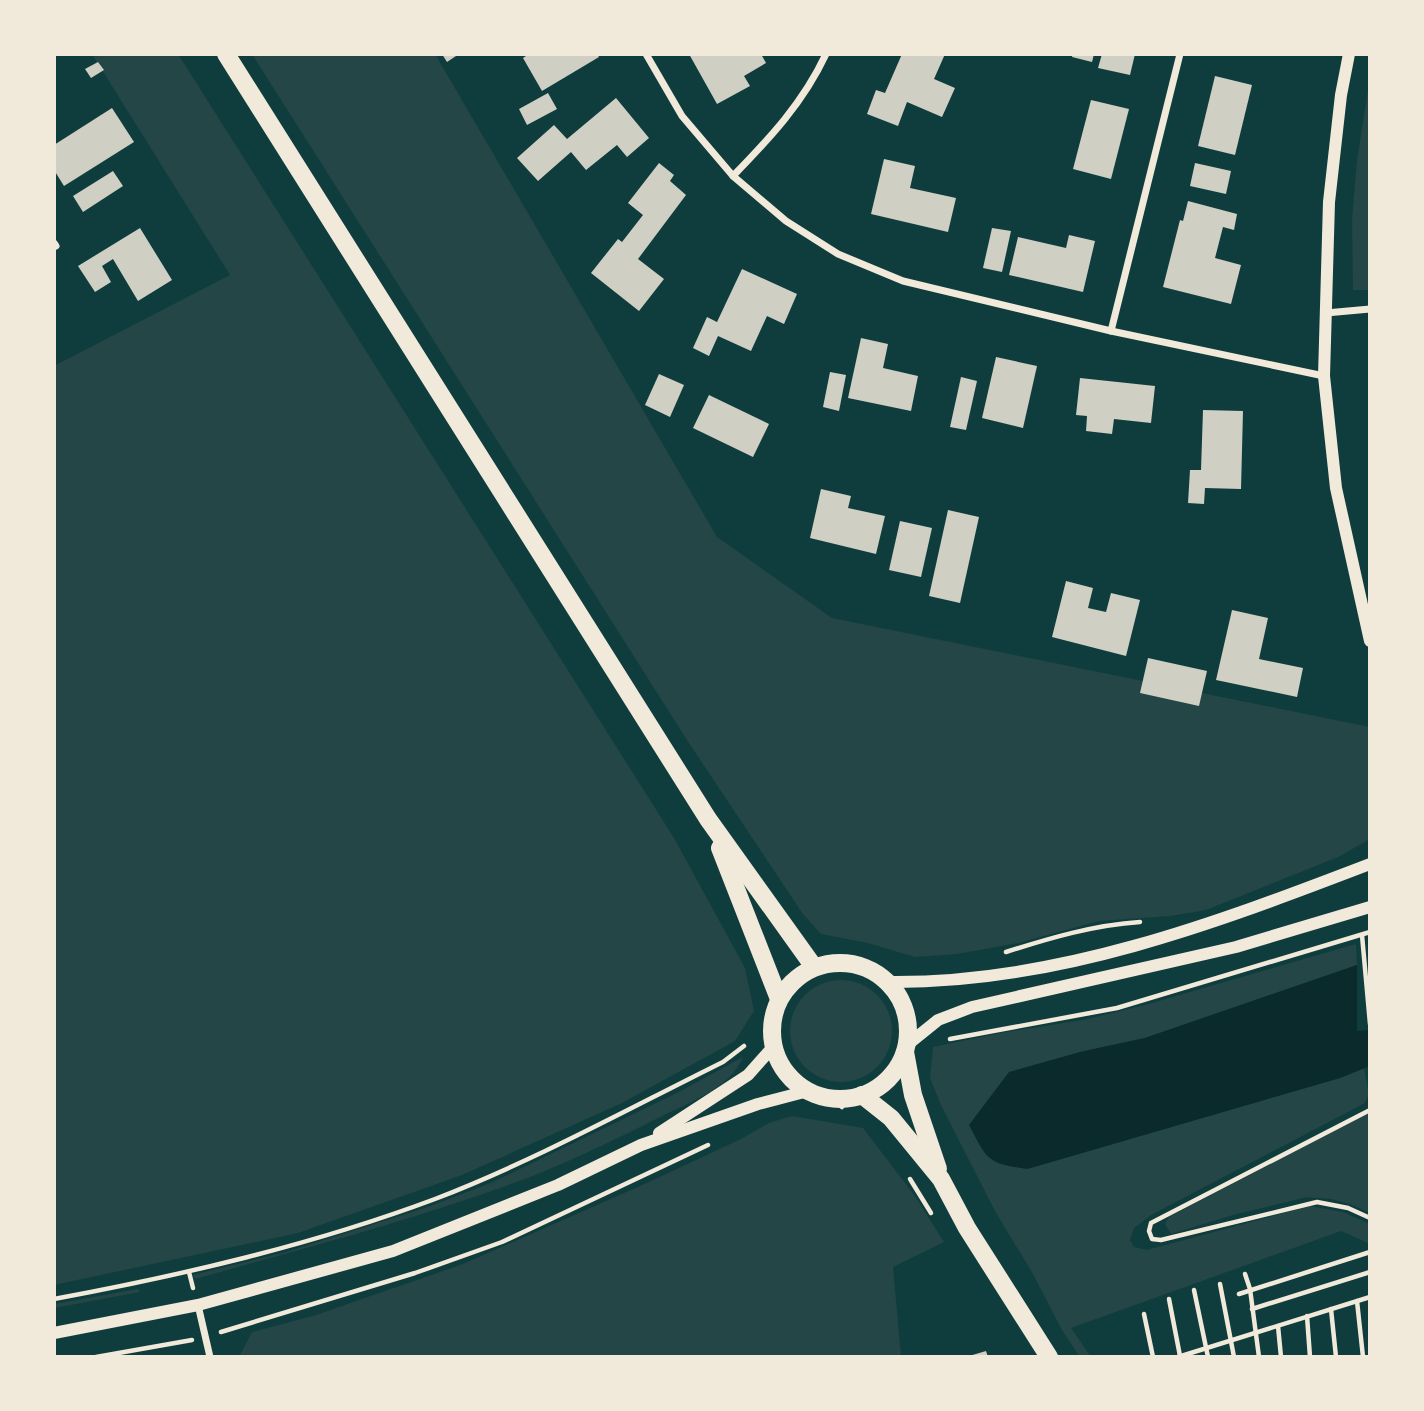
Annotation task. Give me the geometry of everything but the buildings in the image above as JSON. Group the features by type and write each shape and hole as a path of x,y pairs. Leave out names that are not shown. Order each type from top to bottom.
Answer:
{"main road":[{"path":"226,54 708,819 814,967"},
{"path":"708,819 779,999"},
{"path":"906,1049 893,1074 873,1090 847,1099 832,1098 808,1091 792,1080 773,1047 771,1023 779,999 788,986 814,967 832,962 869,968 888,982 899,995 906,1011 906,1049 913,1095 941,1179 967,1228 1049,1357"},
{"path":"862,1095 891,1118 941,1179"}],"street":[{"path":"646,54 682,116 733,176 786,221 838,254 902,281 1111,331 1324,376"},
{"path":"733,176 780,128 816,76 826,54"},
{"path":"1111,331 1180,54"},
{"path":"1349,54 1340,95 1329,202 1324,376 1336,488 1370,641"},
{"path":"1326,313 1370,309"},
{"path":"888,982 992,977 1095,956 1179,933 1266,904 1370,864"},
{"path":"906,1049 938,1020 972,1007 1236,947 1370,907"},
{"path":"641,1145 748,1075 773,1047"},
{"path":"54,1333 198,1305 393,1251 546,1190 641,1145 758,1104 808,1091"},
{"path":"198,1305 209,1357"}],"path":[{"path":"993,956 1058,936 1118,923 1142,922"},
{"path":"906,1049 1117,1008 1370,932"},
{"path":"1362,935 1370,1024"},
{"path":"54,1299 176,1275 331,1234 435,1198 542,1153 723,1062 771,1023"},
{"path":"832,1098 849,1112"},
{"path":"1370,1110 1151,1223 1149,1231 1152,1239 1161,1240 1317,1202 1348,1208 1370,1218"},
{"path":"907,1175 936,1220"},
{"path":"1239,1294 1370,1252"},
{"path":"1252,1309 1370,1272"},
{"path":"1245,1274 1250,1289 1259,1357"},
{"path":"1220,1284 1234,1357"},
{"path":"1194,1290 1208,1357"},
{"path":"1169,1299 1179,1357 1370,1297"},
{"path":"1357,1301 1363,1357"},
{"path":"1331,1309 1336,1357"},
{"path":"1144,1314 1153,1357"},
{"path":"1307,1316 1310,1357"},
{"path":"1278,1325 1282,1357"}],"shaded area":[{"path":"92,54 178,54 674,838 745,968 754,1011 735,1041 622,1103 462,1175 298,1233 54,1285 54,366 230,275"},
{"path":"252,54 435,54 717,537 832,618 1370,727 1370,839 1338,857 1206,910 1170,916 1099,921 1018,943 957,954 915,957 868,943 821,934 803,914 687,740"},
{"path":"1370,77 1370,290 1353,290 1352,219 1357,161"},
{"path":"1356,944 1357,965 1145,1038 1080,1052 1027,1169 1340,1078 1364,1068 1369,1094 1365,1103 1151,1215 1134,1228 1130,1240 1134,1247 1147,1250 1310,1206 1343,1212 1370,1224 1370,1244 1341,1231 1071,1328 1091,1357 1080,1357 995,1211 941,1105 930,1078 933,1047 1083,1020 1145,1005"},
{"path":"1357,965 1357,1031 1370,1030 1370,1066 1340,1078 1027,1169 1004,1165 990,1158 969,1125 1009,1072 1080,1052 1145,1038"},
{"path":"841,980 861,983 884,1002 889,1011 892,1031 889,1051 870,1074 861,1079 841,1082 821,1079 798,1060 793,1051 790,1031 793,1011 812,988 821,983"},
{"path":"743,1057 729,1077 698,1099 533,1176 355,1234 195,1279 193,1275 286,1252 428,1207 493,1182 679,1092"},
{"path":"1368,1113 1370,1213 1331,1199 1307,1197 1171,1234 1165,1224 1169,1217"},
{"path":"792,1116 863,1128 915,1196 944,1242 893,1267 901,1357 239,1357 252,1332 313,1316 463,1264 649,1182 769,1123"},
{"path":"138,1289 140,1292 54,1308 54,1304"}]}
